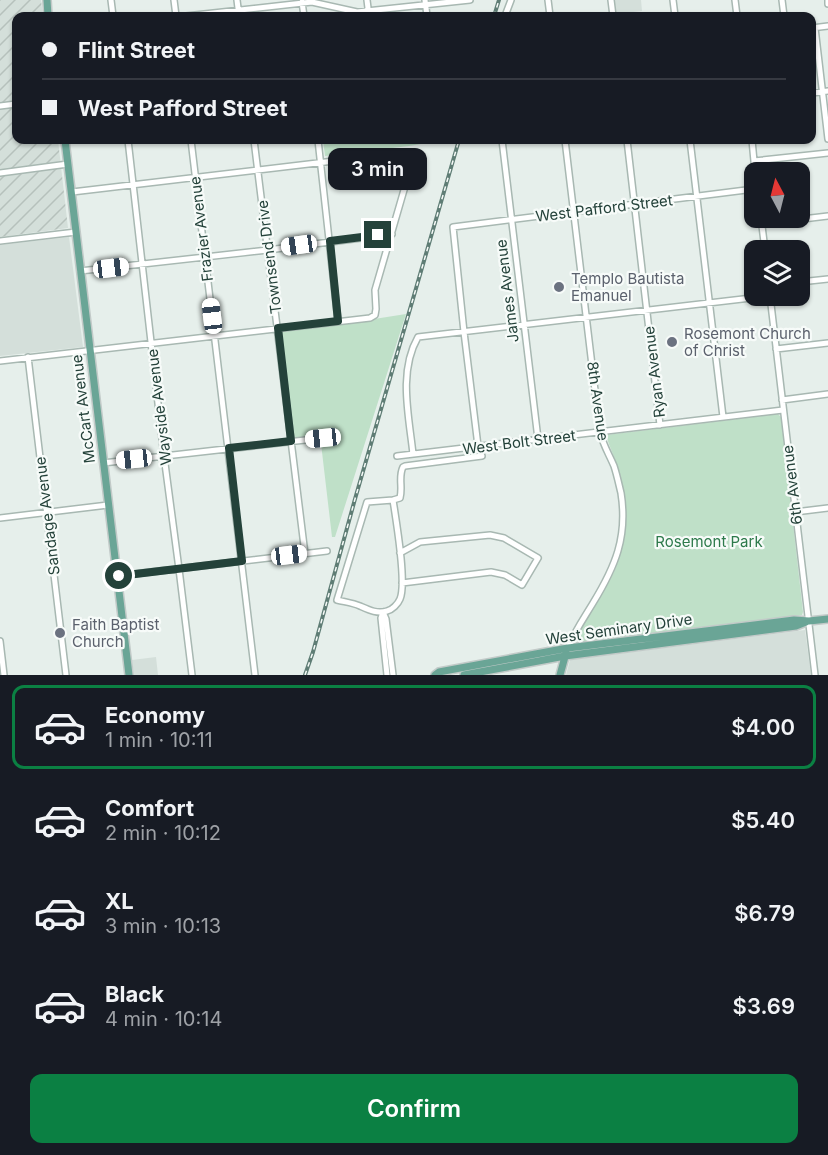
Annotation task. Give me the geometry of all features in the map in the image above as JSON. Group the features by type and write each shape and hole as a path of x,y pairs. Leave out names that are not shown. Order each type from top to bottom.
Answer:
{"main road":[{"name":"McCart Avenue","path":"66,144 129,675"},
{"name":"West Seminary Drive","path":"464,675 630,644 720,632 795,626 809,621 828,619"},
{"name":"West Seminary Drive","path":"435,675 439,672 568,648 630,644"},
{"path":"560,675 568,648"}],"street":[{"path":"378,12 425,2 470,0"},
{"path":"249,12 302,2 355,12"},
{"path":"816,44 825,91 828,139"},
{"name":"Wayside Avenue","path":"128,144 192,675"},
{"name":"Frazier Avenue","path":"191,144 255,675"},
{"name":"Townsend Drive","path":"255,144 305,554"},
{"path":"319,144 338,321"},
{"name":"James Avenue","path":"503,144 538,439"},
{"name":"8th Avenue","path":"566,144 600,432 602,443 615,469 621,495 622,519 618,555 610,574 577,628 568,648"},
{"name":"Ryan Avenue","path":"628,144 660,425"},
{"path":"690,144 723,417"},
{"path":"752,144 754,161 828,153"},
{"path":"0,361 365,319 375,315 375,290 416,158 412,152 401,153 72,192"},
{"path":"0,173 69,164"},
{"name":"West Pafford Street","path":"464,332 453,227 744,190"},
{"path":"810,217 828,216"},
{"path":"0,241 76,232"},
{"path":"80,271 392,234"},
{"path":"810,281 828,279"},
{"path":"413,454 406,377 418,337 744,299"},
{"name":"6th Avenue","path":"770,306 815,675"},
{"path":"464,332 478,447"},
{"path":"776,349 828,343"},
{"name":"Sandage Avenue","path":"28,357 66,675"},
{"path":"782,400 828,394"},
{"name":"West Bolt Street","path":"397,456 783,410"},
{"path":"103,463 323,438"},
{"path":"393,500 402,583 399,601 391,609 372,612 337,600 367,502 399,499 402,494 400,474 403,467 482,456"},
{"path":"0,518 108,505"},
{"path":"795,512 828,508"},
{"path":"400,553 420,542 490,535 504,538 538,558 522,585 505,574 491,572 402,583"},
{"path":"117,576 327,551"},
{"path":"383,612 386,619 387,675"},
{"path":"0,641 4,675"},
{"path":"388,658 393,675"}],"shaded area":[{"path":"0,0 41,0 42,12 12,12 12,144 58,144 68,228 0,237"},
{"path":"614,0 641,0 642,11 616,12"},
{"path":"69,237 83,347 0,356 0,245"},
{"path":"805,630 811,675 566,675 570,660"},
{"path":"156,657 158,675 134,675 132,660"}],"green space":[{"path":"324,144 421,144 409,146 325,156"},
{"path":"406,314 335,537 332,537 320,435 293,438 280,331"},
{"name":"Rosemont Park","path":"778,414 781,417 802,615 578,645 575,638 613,574 624,539 623,490 620,473 606,435"}],"railway":[{"path":"495,12 499,0"},
{"path":"305,675 458,144"}],"place":[{"name":"Templo Bautista Emanuel","path":"559,287"},
{"name":"Rosemont Church of Christ","path":"672,342"},
{"name":"Faith Baptist Church","path":"60,633"}],"route":[{"path":"119,576 242,561 229,448 291,441 278,328 338,321 330,241 378,235"}]}
